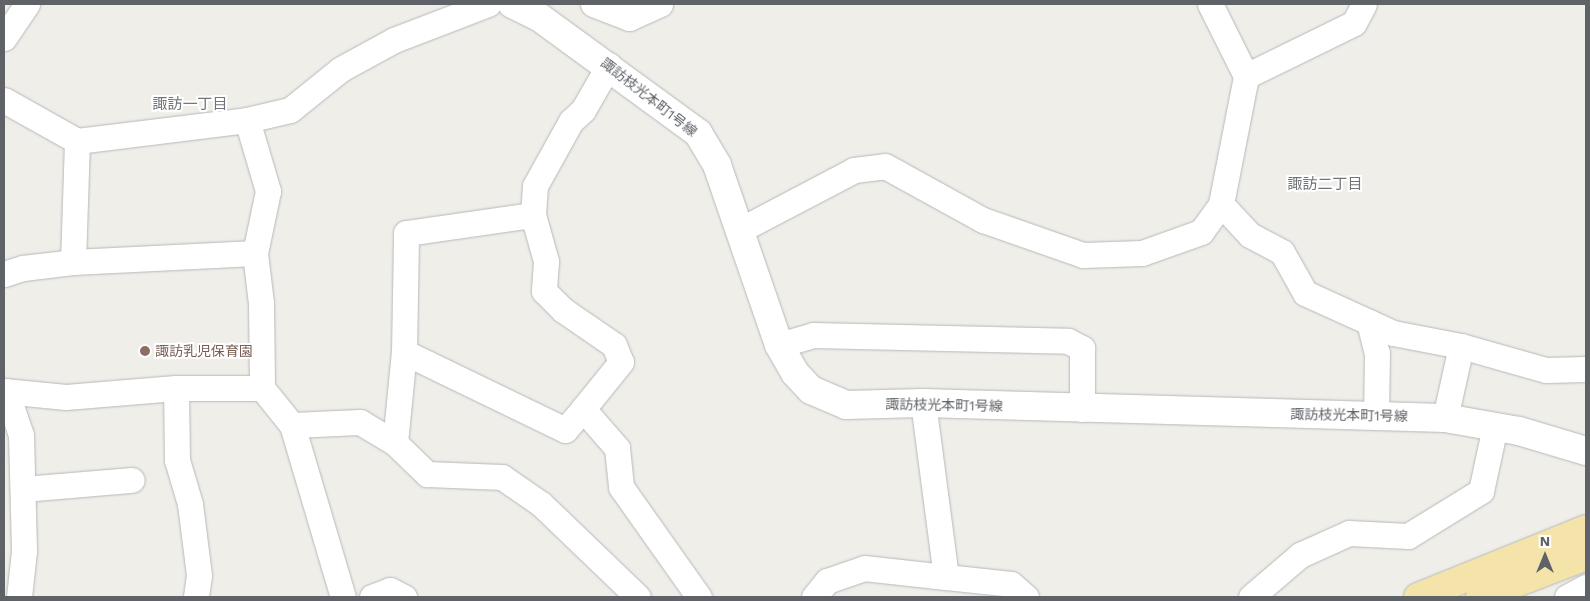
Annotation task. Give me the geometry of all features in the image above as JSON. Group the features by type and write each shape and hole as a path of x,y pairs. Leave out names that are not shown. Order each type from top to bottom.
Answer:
{"highway":[{"path":"1480,597 1586,529"},
{"path":"1418,597 1535,562 1586,556"}],"street":[{"path":"4,38 26,4"},
{"path":"4,100 77,141 247,120 290,110 341,69 394,40 488,4"},
{"name":"諏訪枝光本町1号線","path":"512,4 544,10 608,65 698,133 717,165 738,231 779,345 795,373 811,390 837,401 846,404 924,403 1445,418 1495,426 1586,451"},
{"path":"593,4 629,18 660,4"},
{"path":"738,231 854,170 885,166 983,220 1083,255 1142,253 1201,232 1222,204 1246,76 1210,4"},
{"path":"1246,76 1354,23 1364,4"},
{"path":"404,352 565,430 621,362 614,345 563,310 544,291 546,261 533,215 535,186 571,122 583,110 608,65"},
{"path":"247,120 268,191 256,253 261,303 262,388 292,425 343,597"},
{"path":"73,262 77,141"},
{"path":"1222,204 1250,235 1282,252 1305,293 1393,333 1461,346 1546,370 1586,369"},
{"path":"395,442 404,352 406,233 533,215"},
{"path":"4,274 23,268 73,262 256,253"},
{"path":"1370,322 1376,353 1376,416"},
{"path":"779,345 813,335 1068,341 1082,348 1082,409"},
{"path":"1445,418 1461,346"},
{"path":"19,597 24,551 24,489 21,435 5,391 66,397 176,388 262,388"},
{"path":"176,388 177,460 190,504 199,575 196,597"},
{"path":"924,403 946,577"},
{"path":"583,409 617,448 621,487 699,597"},
{"path":"292,425 360,422 395,442 427,474 502,477 541,504 638,597"},
{"path":"1251,597 1300,555 1349,533 1408,536 1481,491 1495,426"},
{"path":"24,489 132,480"},
{"path":"814,597 827,581 864,568 1011,584 1026,597"},
{"path":"1566,597 1586,587"},
{"path":"372,597 390,590 404,597"}],"place":[{"name":"諏訪乳児保育園","path":"145,351"}],"district":[{"name":"諏訪一丁目","path":"190,105"},
{"name":"諏訪二丁目","path":"1325,185"}]}
